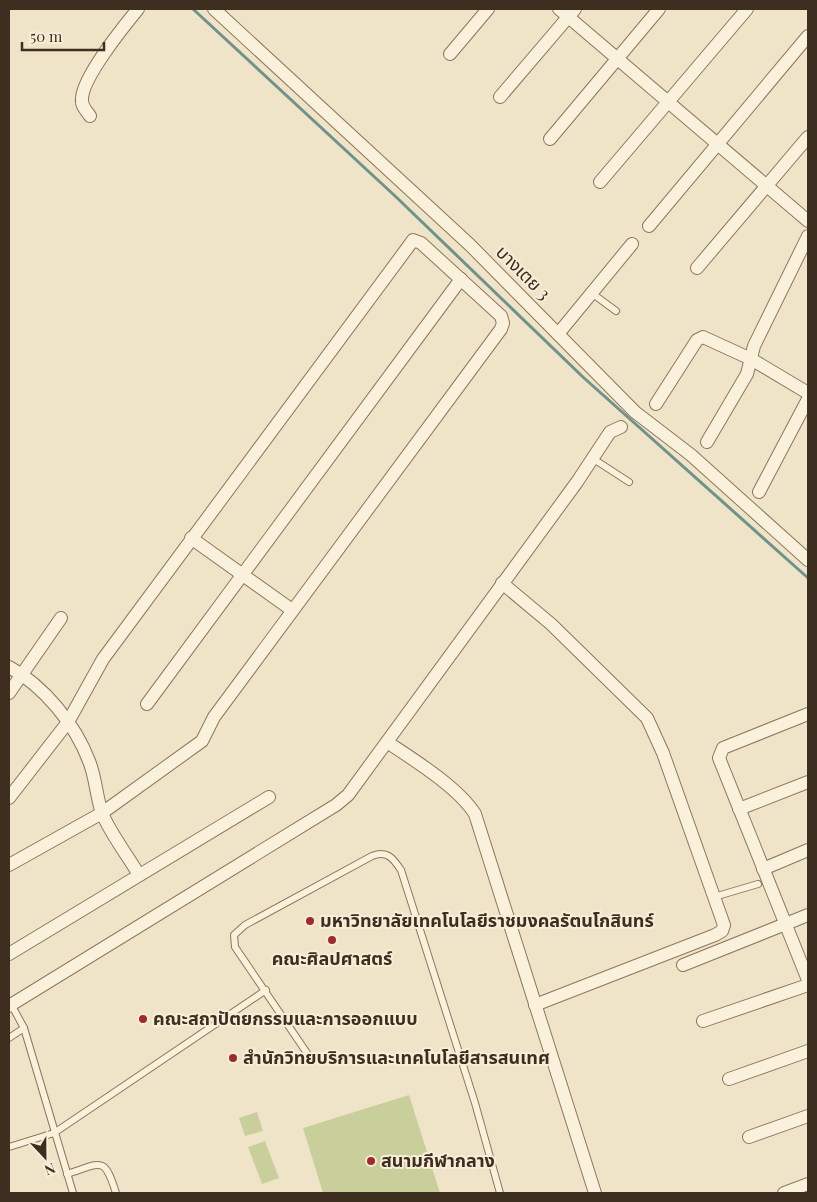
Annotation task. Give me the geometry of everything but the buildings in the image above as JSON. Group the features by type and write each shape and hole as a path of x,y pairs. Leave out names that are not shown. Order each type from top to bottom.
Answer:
{"street":[{"path":"90,116 82,105 81,97 85,85 100,59 138,9"},
{"name":"บางเตย 3","path":"214,9 432,209 635,412 692,456 808,560"},
{"path":"450,54 488,9"},
{"path":"550,139 659,9"},
{"path":"600,182 747,9"},
{"path":"500,96 567,11 617,58 808,221"},
{"path":"649,226 808,36"},
{"path":"697,268 808,138"},
{"path":"707,442 747,374 754,346 808,236"},
{"path":"9,798 68,722 103,658 191,538 413,240 421,242 501,316 504,323 502,330 292,610 214,717 202,741 102,813 9,864"},
{"path":"558,334 632,244"},
{"path":"147,704 461,279"},
{"path":"656,404 697,340 705,337 751,359 808,393"},
{"path":"759,492 808,399"},
{"path":"10,1005 336,805 348,795 577,482 610,432 622,427"},
{"path":"191,538 292,610"},
{"path":"502,583 551,624 647,718 658,739 724,925 722,931 715,935 535,1006"},
{"path":"9,693 61,618"},
{"path":"9,667 22,674 54,704 68,722 89,761 102,813 139,875"},
{"path":"808,714 722,748 719,758 808,980"},
{"path":"387,742 425,767 469,805 475,814 595,1193"},
{"path":"739,809 808,782"},
{"path":"9,954 269,796"},
{"path":"763,869 808,850"},
{"path":"683,964 808,915"},
{"path":"703,1022 808,985"},
{"path":"729,1079 808,1051"},
{"path":"749,1136 808,1116"},
{"path":"784,1193 808,1184"}],"lane":[{"path":"592,294 616,311"},
{"path":"592,458 629,482"},
{"path":"311,1060 266,990 235,948 234,935 245,924 380,852 394,859 401,870 463,1066 500,1193"},
{"path":"714,897 758,884"},
{"path":"9,1147 54,1133 266,990"},
{"path":"10,1005 24,1028 73,1193"},
{"path":"9,1038 24,1028"},
{"path":"67,1174 98,1164 104,1166 109,1170 116,1193"}],"green space":[{"name":"สนามกีฬากลาง","path":"409,1095 440,1193 323,1193 303,1128"},
{"path":"257,1112 263,1131 245,1136 239,1118"},
{"path":"265,1141 279,1178 262,1184 248,1147"}],"waterway":[{"path":"193,9 394,195 584,378 808,578"}],"place":[{"name":"มหาวิทยาลัยเทคโนโลยีราชมงคลรัตนโกสินทร์","path":"310,921"},
{"name":"คณะศิลปศาสตร์","path":"332,940"},
{"name":"คณะสถาปัตยกรรมและการออกแบบ","path":"143,1019"},
{"name":"สำนักวิทยบริการและเทคโนโลยีสารสนเทศ","path":"233,1058"},
{"name":"สนามกีฬากลาง","path":"371,1161"}]}
